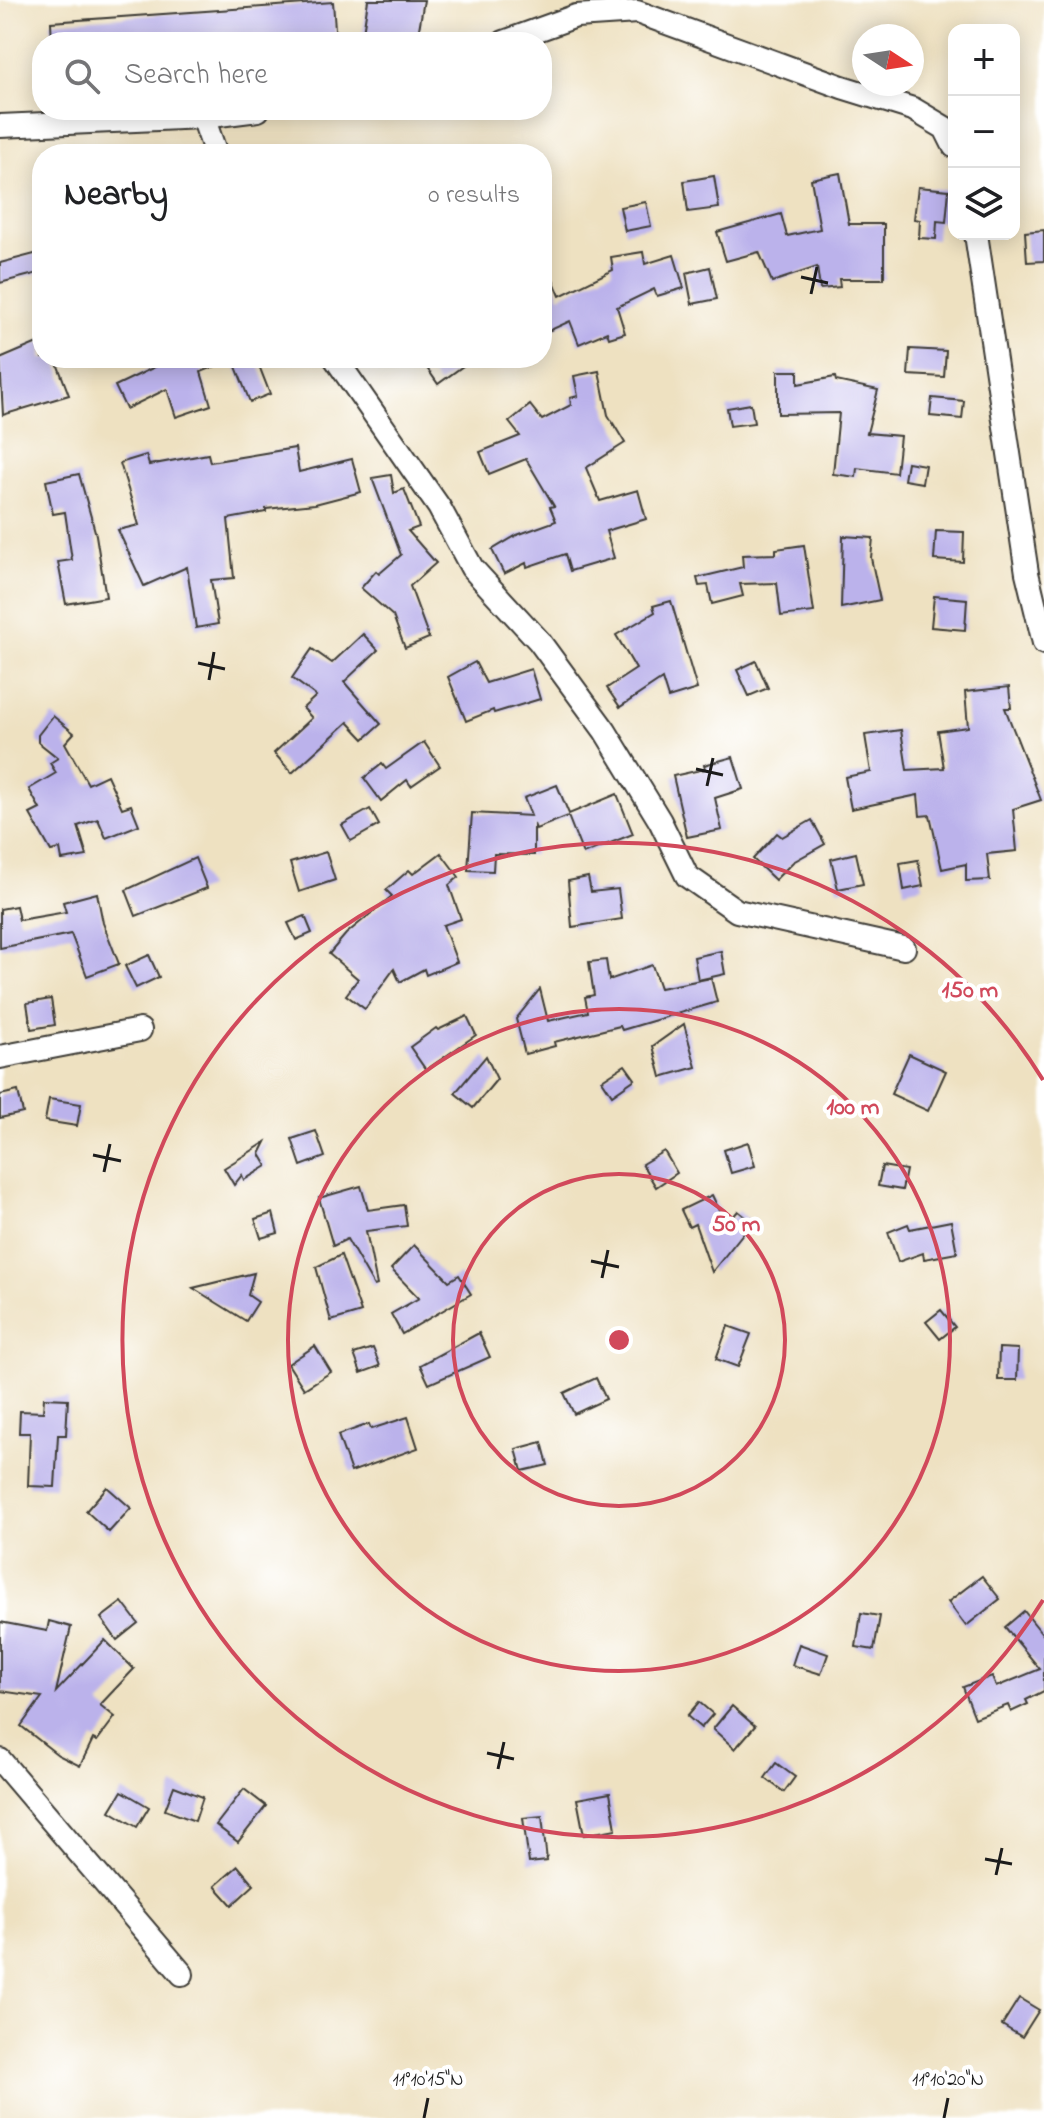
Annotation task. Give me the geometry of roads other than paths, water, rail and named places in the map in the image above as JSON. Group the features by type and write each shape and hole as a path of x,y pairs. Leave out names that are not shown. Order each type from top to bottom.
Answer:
{"street":[{"path":"532,32 576,16 637,12 842,87 913,109 945,128 948,134"},
{"path":"0,126 135,120"},
{"path":"204,120 212,144"},
{"path":"977,240 1027,573 1044,643"},
{"path":"342,368 439,507 472,568 539,641 605,731 660,821 687,876 737,911 904,948"},
{"path":"0,1057 140,1030"},
{"path":"0,1760 182,1974"}]}
